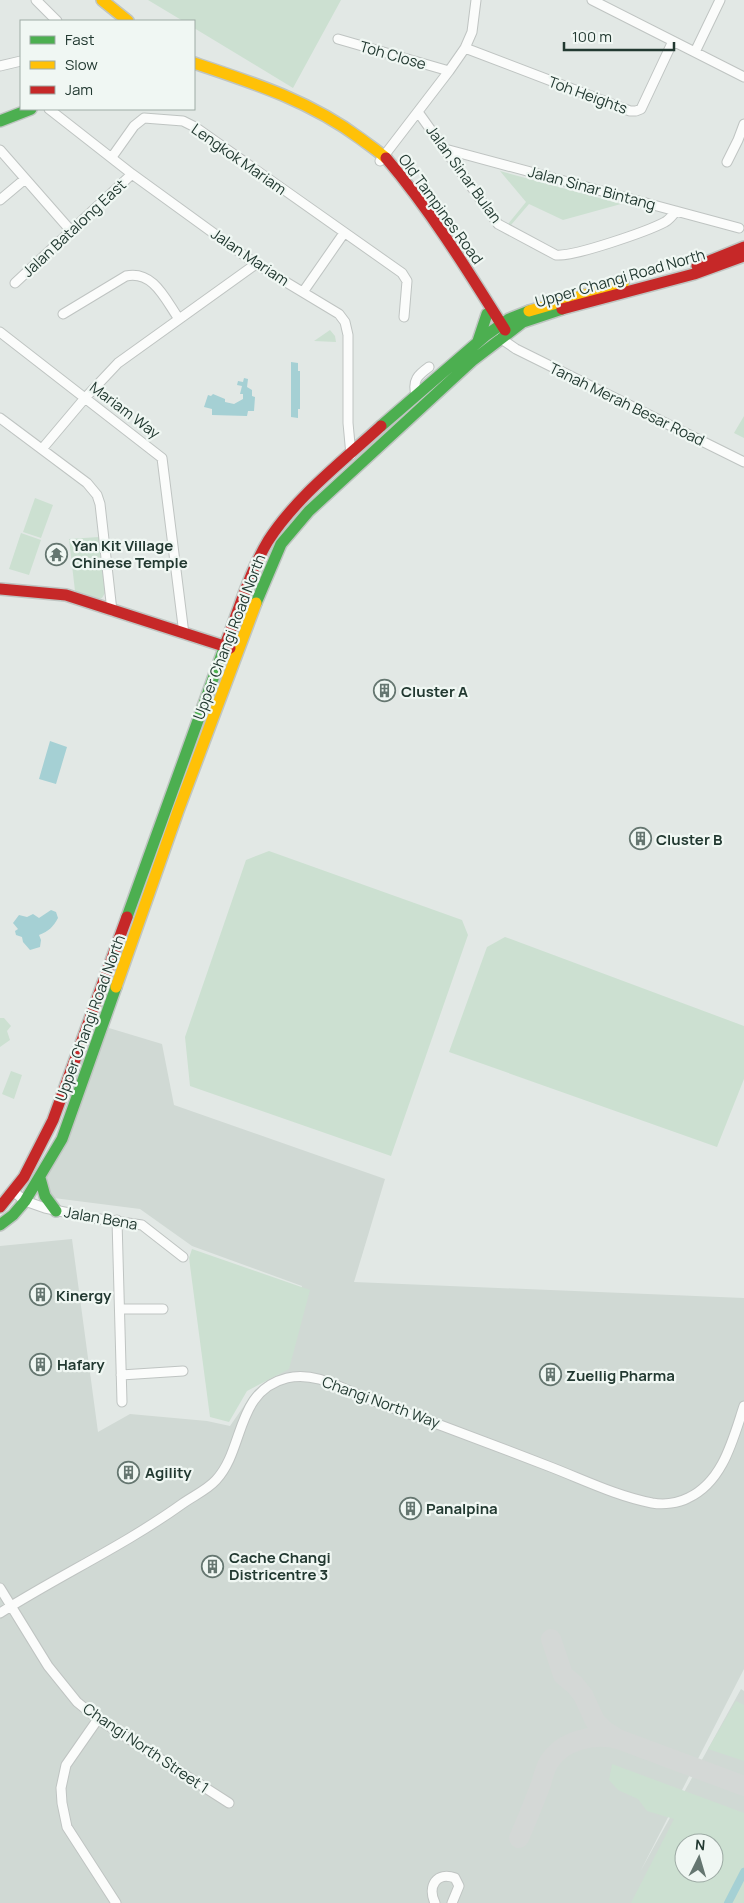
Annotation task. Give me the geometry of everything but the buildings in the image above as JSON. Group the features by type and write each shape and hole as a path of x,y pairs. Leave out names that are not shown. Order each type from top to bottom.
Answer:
{"street":[{"path":"36,0 56,20"},
{"path":"92,0 113,20"},
{"path":"102,0 127,20"},
{"name":"Toh Close","path":"382,159 465,48 472,32 476,0"},
{"path":"592,0 744,77"},
{"path":"695,52 720,0"},
{"name":"Toh Close","path":"338,39 449,71"},
{"name":"Toh Heights","path":"465,48 630,112 636,112 641,109 674,41"},
{"path":"0,66 20,61"},
{"name":"Old Tampines Road","path":"195,64 271,88 301,103 338,122 382,159 408,184 454,250 487,302 501,331"},
{"name":"Old Tampines Road","path":"195,70 233,81 283,101 334,128 382,159 404,188 487,314 501,331"},
{"path":"0,114 20,106"},
{"path":"0,121 28,110"},
{"name":"Jalan Mariam","path":"50,110 132,174 256,264 333,310 345,322 348,335 348,423 351,455"},
{"name":"Jalan Sinar Bulan","path":"418,112 498,224 556,255 564,256 617,240 666,222 676,211"},
{"name":"Lengkok Mariam","path":"112,157 134,126 144,118 183,121 195,127 406,277 404,316"},
{"path":"726,162 744,124"},
{"name":"Jalan Sinar Bintang","path":"445,149 739,228"},
{"path":"0,150 72,232"},
{"name":"Jalan Batalong East","path":"15,283 72,232 132,174"},
{"path":"0,200 25,179"},
{"path":"303,292 344,233"},
{"name":"Upper Changi Road North","path":"0,1225 13,1215 24,1201 40,1178 62,1139 178,811 270,567 281,544 309,511 472,361 518,314 580,294 691,268 744,247"},
{"name":"Upper Changi Road North","path":"0,1207 14,1192 38,1152 53,1120 124,920 248,583 268,541 289,514 308,493 477,342 536,316 694,274 744,256"},
{"path":"42,449 85,398 118,363 256,264"},
{"path":"63,314 126,276 134,275 140,276 157,287 179,319"},
{"path":"487,302 504,311 518,314"},
{"path":"477,342 487,314"},
{"name":"Tanah Merah Besar Road","path":"501,331 511,345 670,427 744,462"},
{"name":"Mariam Way","path":"0,332 162,458 184,634"},
{"path":"416,395 414,382 417,376 429,367"},
{"path":"0,418 87,483 98,495 112,611"},
{"path":"0,589 66,595 239,651"},
{"path":"124,920 141,918"},
{"path":"40,1178 43,1194 56,1211"},
{"name":"Jalan Bena","path":"14,1192 24,1201 56,1211 142,1225 183,1257"},
{"path":"117,1220 122,1402"},
{"path":"120,1310 163,1309"},
{"path":"121,1375 183,1371"},
{"name":"Changi North Way","path":"0,1613 162,1518 216,1480 226,1466 242,1420 251,1405 261,1393 273,1384 287,1378 322,1379 360,1396 449,1427 616,1493 654,1503 675,1503 687,1499 699,1492 713,1479 729,1449 744,1406"},
{"name":"Changi North Street 1","path":"0,1588 48,1666 77,1702 98,1719 229,1803"},
{"path":"98,1719 66,1765 61,1788 62,1803 67,1827 116,1903"},
{"path":"435,1903 432,1896 435,1881 438,1877 447,1875 455,1878 459,1886 452,1903"}],"shaded area":[{"path":"109,1028 162,1044 174,1105 385,1179 354,1282 744,1298 744,1669 640,1872 741,1689 744,1691 744,1903 0,1903 0,1246 72,1239 98,1432 130,1414 207,1421 230,1426 255,1390 282,1372 302,1286 192,1246 140,1209 38,1196"}],"green space":[{"path":"148,0 341,0 293,88 195,29 195,20 181,20"},
{"path":"500,171 621,204 563,220 529,204 511,225 508,224 526,202"},
{"path":"330,330 335,336 336,342 314,341"},
{"path":"744,416 744,438 734,433"},
{"path":"35,498 53,505 41,538 23,532"},
{"path":"21,533 41,540 29,575 9,569"},
{"path":"99,537 105,593 99,599 75,591 69,539"},
{"path":"269,851 462,920 468,935 391,1156 190,1086 185,1037 246,860"},
{"path":"505,937 744,1026 744,1079 717,1147 449,1052 487,947"},
{"path":"0,1018 4,1018 11,1026 7,1031 10,1040 0,1047"},
{"path":"11,1071 22,1075 14,1099 2,1094"},
{"path":"192,1249 310,1290 289,1369 247,1391 229,1422 210,1417 189,1258"},
{"path":"736,1701 744,1705 744,1761 708,1749"},
{"path":"612,1764 744,1813 744,1903 631,1903 674,1819 647,1811 638,1799 618,1790 609,1780"}],"water":[{"path":"291,362 298,363 298,371 300,371 300,409 298,409 298,418 291,417"},
{"path":"244,378 248,379 247,387 252,390 252,396 255,397 254,411 248,411 247,416 212,415 212,409 204,407 208,395 211,396 213,394 225,399 225,402 234,404 243,399 243,394 240,394 242,386 237,385 238,381 243,382"},
{"path":"50,741 67,747 56,784 39,779"},
{"path":"51,910 56,912 58,918 50,928 39,935 41,940 40,947 30,950 23,942 22,937 16,935 15,931 18,929 13,923 19,915 27,917 33,914 39,918"}],"waterway":[{"path":"728,1903 744,1872"}],"taxiway":[{"path":"551,1639 563,1675 583,1695 595,1721 605,1731 618,1739 744,1786"},
{"path":"519,1838 546,1767 555,1754 562,1748 580,1740 599,1737 618,1739"}],"traffic: fast":[{"path":"0,121 28,110"},
{"path":"256,603 281,544 309,511 472,361 523,322 562,309"},
{"path":"381,426 485,336 509,319 529,311"},
{"path":"478,341 487,314"},
{"path":"127,917 227,640"},
{"path":"0,1225 13,1215 25,1201 62,1139 116,987"},
{"path":"40,1178 45,1196 56,1211"}],"traffic: slow":[{"path":"102,0 127,20"},
{"path":"195,63 260,86 302,104 342,126 386,158"},
{"path":"529,311 623,284"},
{"path":"116,987 178,811 256,603"}],"traffic: jam":[{"path":"386,158 434,220 505,330"},
{"path":"697,266 744,247"},
{"path":"562,309 694,274 744,256"},
{"path":"227,640 256,564 279,525 321,480 381,426"},
{"path":"0,589 66,595 230,648"},
{"path":"0,1207 24,1177 53,1120 127,917"}],"place":[{"name":"Yan Kit Village Chinese Temple","path":"56,554"},
{"name":"Cluster A","path":"385,691"},
{"name":"Cluster B","path":"640,839"},
{"name":"Kinergy","path":"40,1295"},
{"name":"Hafary","path":"41,1364"},
{"name":"Zuellig Pharma","path":"550,1375"},
{"name":"Agility","path":"129,1472"},
{"name":"Panalpina","path":"410,1508"},
{"name":"Cache Changi Districentre 3","path":"213,1566"}]}
